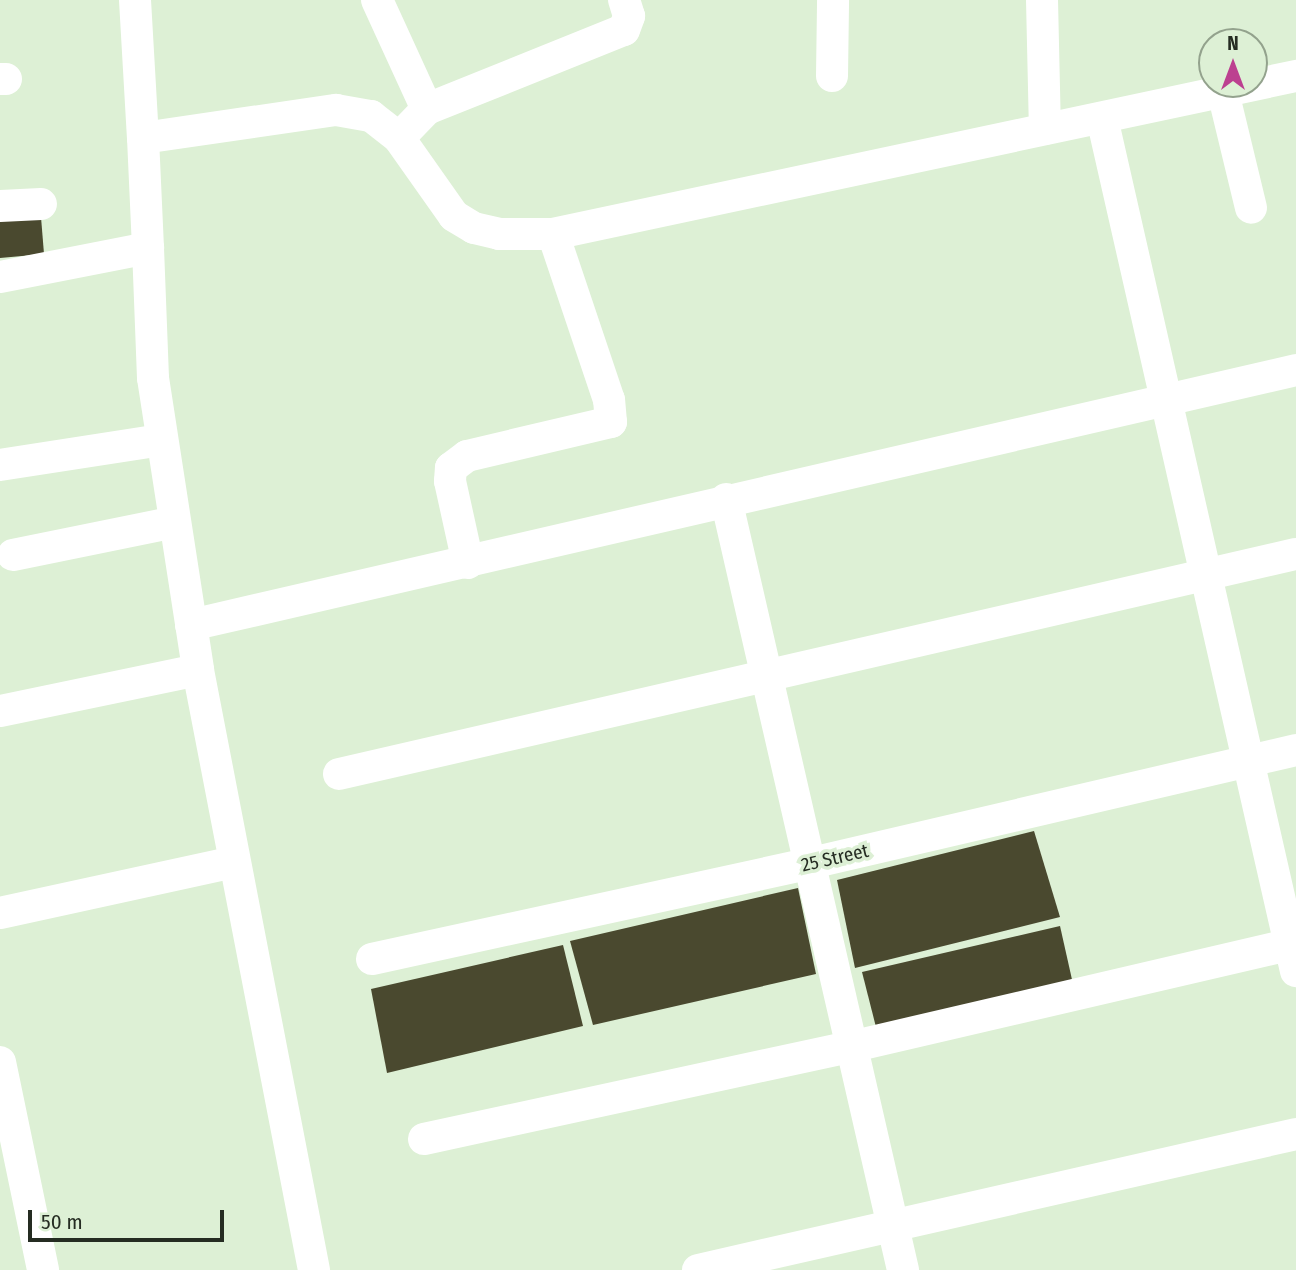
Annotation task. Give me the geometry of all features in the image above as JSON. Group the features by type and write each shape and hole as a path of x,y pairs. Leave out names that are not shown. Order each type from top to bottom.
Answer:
{"street":[{"path":"135,0 153,378 198,670 314,1270"},
{"path":"377,0 427,108"},
{"path":"399,138 427,108 617,35 628,25 624,0"},
{"path":"832,76 833,0"},
{"path":"1042,0 1045,129"},
{"path":"1268,82 1296,76"},
{"path":"143,138 336,110 371,116 399,138 454,216 474,228 499,234 553,234 1198,97"},
{"path":"1224,98 1251,208"},
{"path":"424,1139 1294,953 1247,761 1208,574 1102,118"},
{"path":"0,206 41,204"},
{"path":"468,564 450,481 451,468 467,456 611,422 605,387 553,234"},
{"path":"0,277 148,248"},
{"path":"191,625 468,564 726,499 1296,370"},
{"path":"0,465 162,440"},
{"path":"726,499 762,674 902,1270"},
{"path":"13,555 175,522"},
{"path":"339,774 762,674 1296,554"},
{"path":"0,711 198,670"},
{"name":"25 Street","path":"372,959 807,864 1296,750"},
{"path":"0,913 234,863"},
{"path":"0,1062 4,1105 43,1270"},
{"path":"698,1270 1296,1134"}],"building":[{"path":"41,217 44,254 0,258 0,221"},
{"path":"1034,831 1060,917 855,968 837,880"},
{"path":"798,888 816,974 593,1025 570,941"},
{"path":"1060,926 1073,984 877,1031 862,972"},
{"path":"563,945 583,1026 387,1073 371,989"}]}
